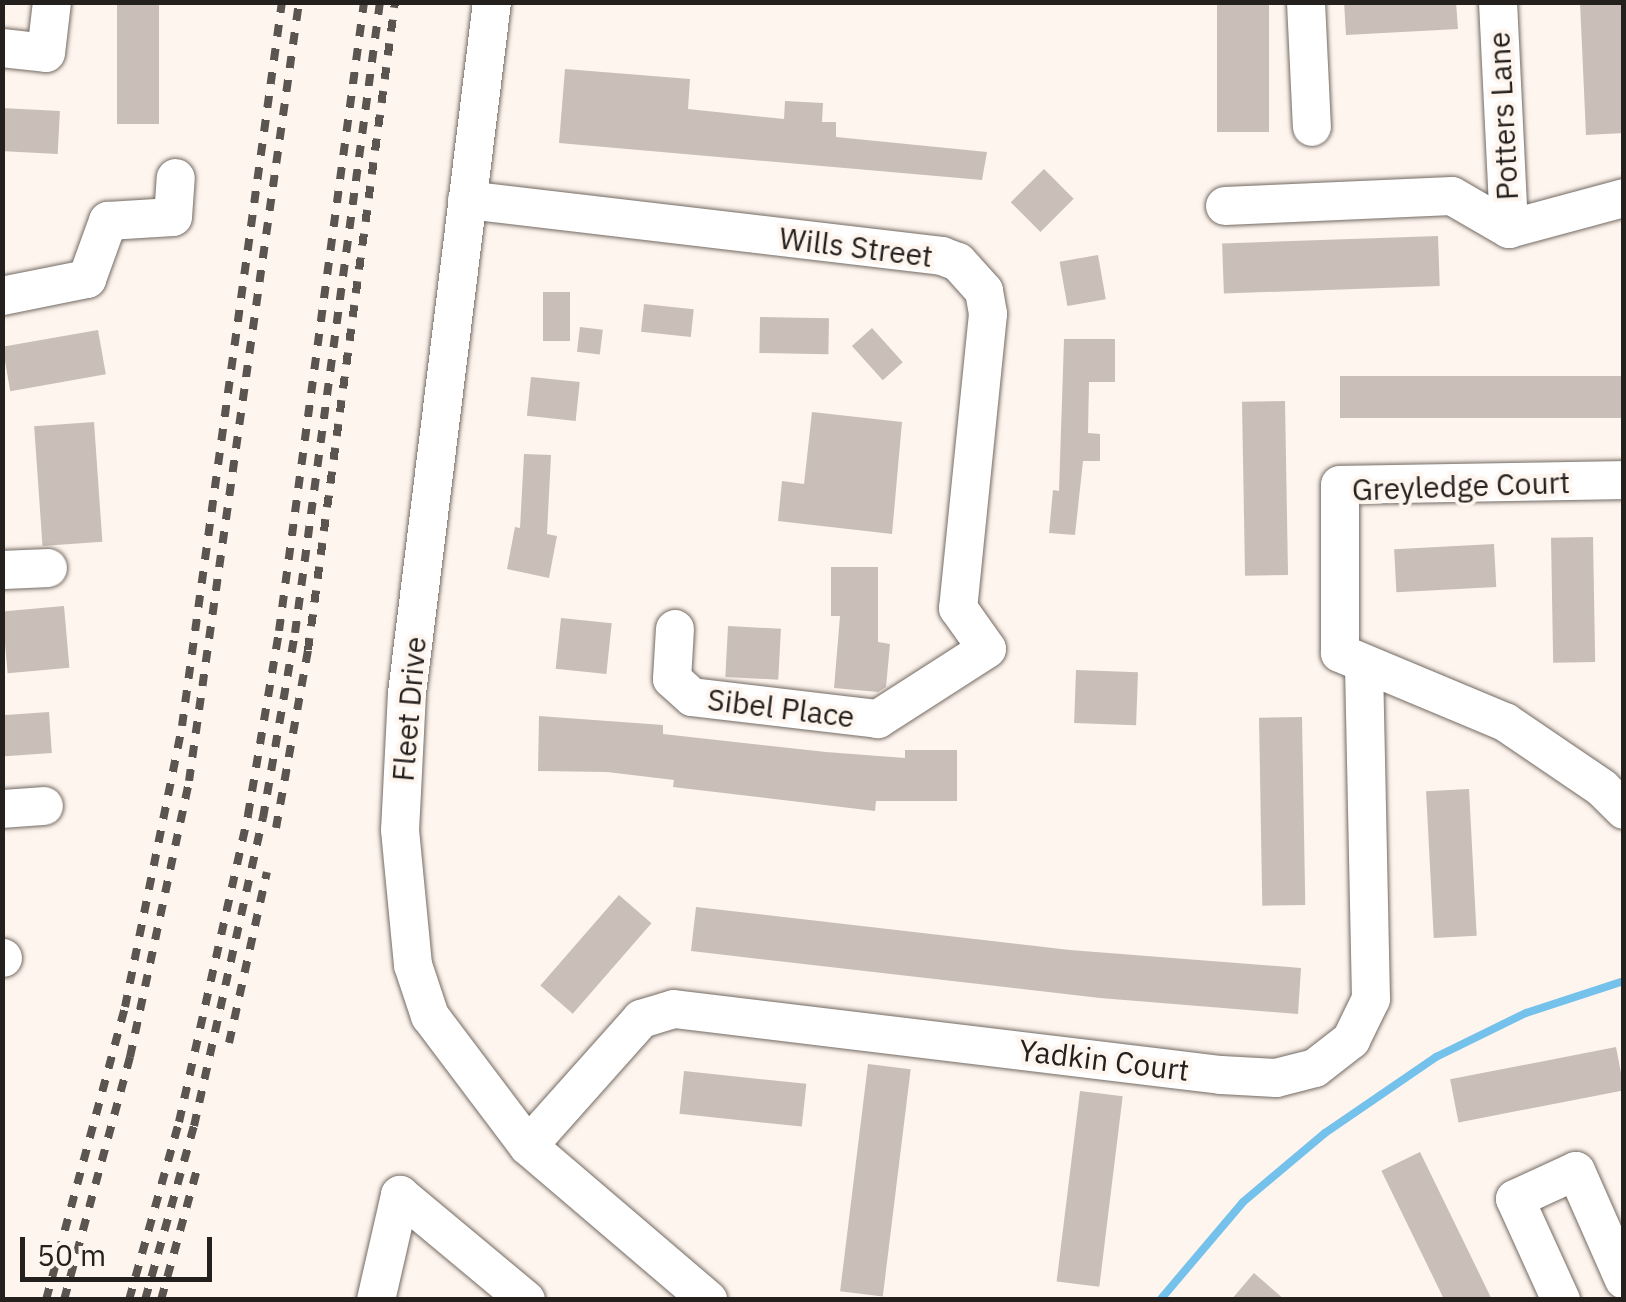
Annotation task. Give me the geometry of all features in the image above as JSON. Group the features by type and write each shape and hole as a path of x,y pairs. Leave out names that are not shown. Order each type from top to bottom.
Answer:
{"street":[{"path":"2,48 46,54 52,2"},
{"name":"Fleet Drive","path":"492,2 407,693 402,866 420,994 458,1060 528,1146 669,1287 708,1300"},
{"path":"1306,2 1312,128"},
{"name":"Potters Lane","path":"1498,2 1508,229"},
{"path":"2,296 87,279 108,220 173,217 176,178"},
{"path":"1225,206 1452,196 1508,229 1624,198"},
{"name":"Wills Street","path":"467,200 942,256 967,269 984,291 988,314 958,608 987,649"},
{"name":"Greyledge Court","path":"1352,659 1340,485 1624,480"},
{"path":"2,570 48,568"},
{"name":"Sibel Place","path":"676,630 672,680 692,698 878,719 987,649"},
{"path":"1352,659 1505,722 1602,788 1624,810"},
{"name":"Yadkin Court","path":"528,1146 641,1018 674,1009 1221,1074 1276,1078 1315,1068 1351,1040 1371,999 1352,659"},
{"path":"2,810 44,806"},
{"path":"1561,1300 1515,1200 1576,1171 1624,1280"},
{"path":"376,1300 400,1195 526,1300"},
{"path":"1610,1300 1624,1292"}],"building":[{"path":"117,2 159,2 159,124 117,124"},
{"path":"1217,2 1269,2 1269,132 1217,132"},
{"path":"1344,2 1456,2 1458,29 1346,35"},
{"path":"1580,2 1624,2 1624,133 1586,135"},
{"path":"565,69 690,79 688,109 784,119 785,101 823,103 822,122 836,122 836,137 987,152 982,180 559,143"},
{"path":"2,108 60,111 58,154 2,151"},
{"path":"1044,169 1074,199 1040,232 1011,202"},
{"path":"1438,236 1440,286 1224,294 1222,244"},
{"path":"1098,255 1106,299 1067,306 1060,262"},
{"path":"543,292 570,292 570,341 543,341"},
{"path":"644,304 694,309 691,337 641,332"},
{"path":"760,317 829,318 828,354 759,353"},
{"path":"580,327 603,330 600,355 577,352"},
{"path":"872,328 903,362 883,380 852,346"},
{"path":"98,330 106,374 10,391 2,347"},
{"path":"1064,339 1115,339 1115,382 1089,382 1088,433 1100,434 1100,461 1083,461 1075,535 1049,533 1053,490 1059,491"},
{"path":"1340,376 1624,376 1624,418 1340,418"},
{"path":"531,377 580,382 576,421 527,416"},
{"path":"1285,401 1288,575 1245,576 1242,402"},
{"path":"812,412 902,422 892,534 778,521 782,481 804,484"},
{"path":"94,422 102,542 43,546 34,426"},
{"path":"524,454 551,455 547,534 557,536 549,578 507,569 515,527 520,528"},
{"path":"1593,537 1595,662 1553,663 1551,538"},
{"path":"1494,544 1496,587 1396,592 1394,549"},
{"path":"831,567 878,567 878,642 890,644 886,687 878,692 834,688 840,616 831,616"},
{"path":"64,606 69,668 8,673 2,611"},
{"path":"561,618 612,623 606,674 556,669"},
{"path":"728,626 781,629 778,680 725,677"},
{"path":"1076,670 1138,672 1136,725 1074,723"},
{"path":"49,712 52,753 5,756 2,715"},
{"path":"539,716 663,725 663,734 826,752 905,758 905,750 957,750 957,801 876,801 875,811 673,787 674,780 607,772 538,771"},
{"path":"1302,717 1305,905 1262,906 1259,718"},
{"path":"1469,789 1477,936 1434,938 1426,791"},
{"path":"619,895 651,923 573,1014 540,986"},
{"path":"696,907 1070,950 1301,968 1298,1014 1100,998 691,951"},
{"path":"1616,1047 1624,1090 1459,1122 1450,1079"},
{"path":"868,1064 911,1069 883,1297 840,1291"},
{"path":"684,1071 806,1084 802,1127 680,1114"},
{"path":"1080,1091 1123,1096 1099,1287 1057,1282"},
{"path":"1420,1152 1492,1299 1444,1300 1381,1171"},
{"path":"1254,1273 1285,1300 1231,1300"}],"waterway":[{"path":"1160,1300 1243,1202 1325,1133 1436,1057 1526,1013 1624,981"}],"railway":[{"path":"46,1300 125,1007 182,726 282,2"},
{"path":"64,1300 130,1057 189,781 299,2"},
{"path":"129,1300 179,1122 248,815 279,631 364,2"},
{"path":"145,1300 194,1126 263,818 295,633 380,2"},
{"path":"276,828 308,650 395,2"},
{"path":"229,1043 267,872"},
{"path":"161,1300 197,1169"}]}
